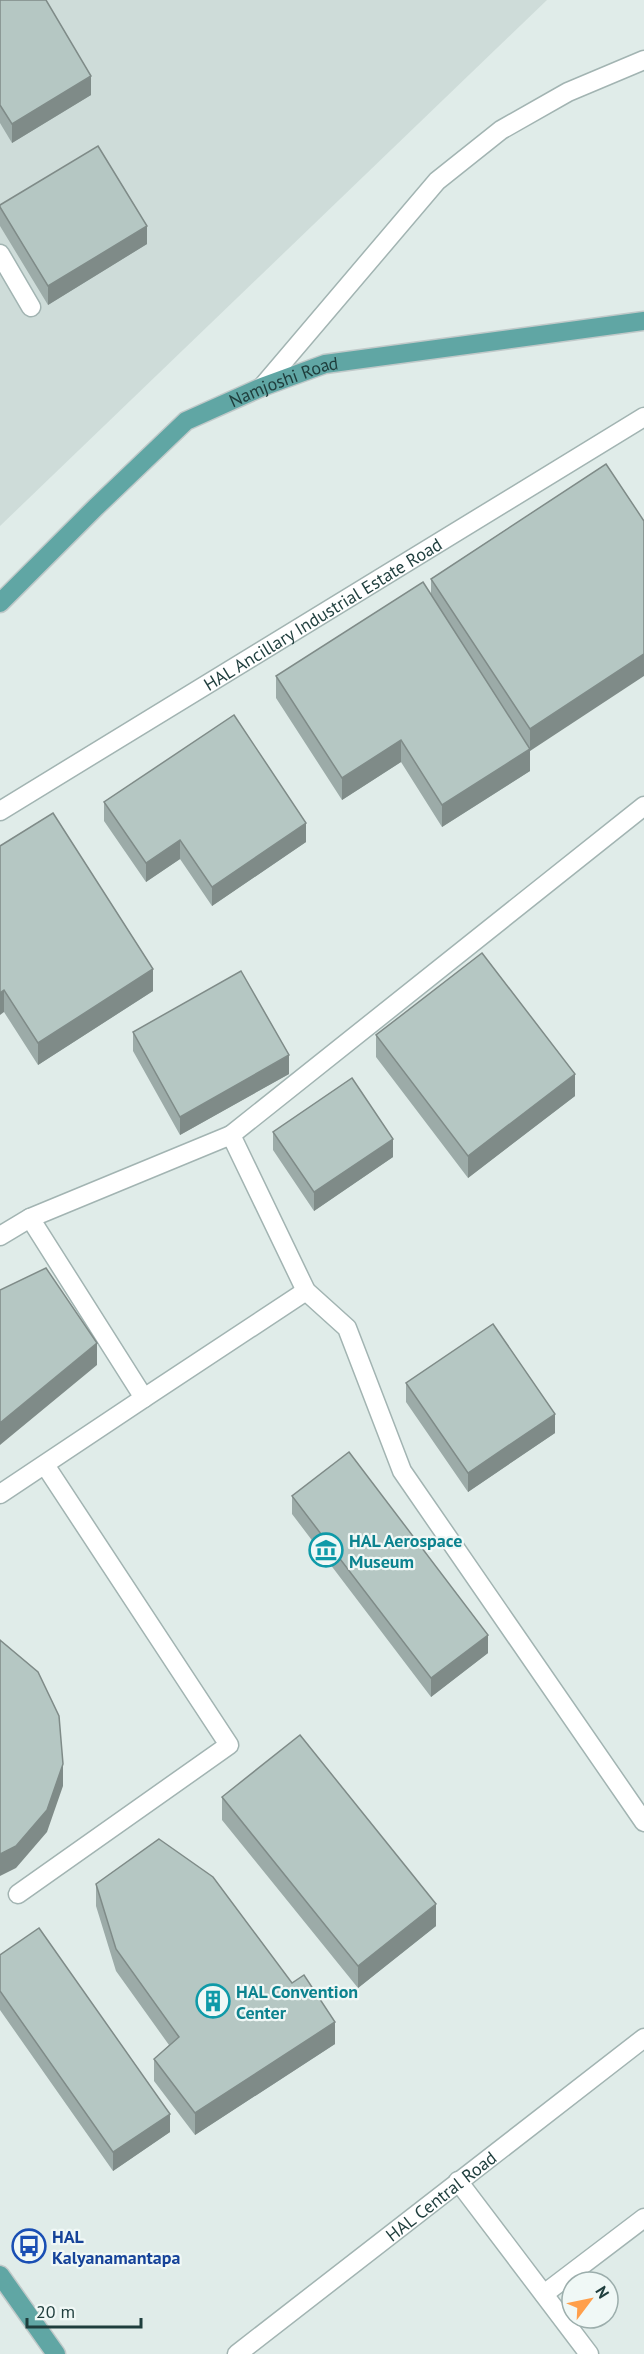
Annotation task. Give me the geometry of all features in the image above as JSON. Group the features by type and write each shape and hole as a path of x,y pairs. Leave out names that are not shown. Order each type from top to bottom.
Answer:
{"main road":[{"name":"Namjoshi Road","path":"0,603 186,421 262,387 325,364 644,321"},
{"path":"0,2275 56,2354"}],"street":[{"path":"262,387 438,181 501,130 568,92 644,60"},
{"path":"0,254 31,307"},
{"name":"HAL Ancillary Industrial Estate Road","path":"0,812 644,417"},
{"path":"0,1236 30,1218 231,1135 644,806"},
{"path":"231,1135 306,1291 347,1328 402,1471 644,1822"},
{"path":"30,1218 144,1398"},
{"path":"0,1494 306,1291"},
{"path":"18,1894 229,1745 45,1465"},
{"name":"HAL Central Road","path":"237,2354 644,2038"},
{"path":"459,2181 589,2354"},
{"path":"544,2294 644,2218"}],"shaded area":[{"path":"0,0 547,0 0,526"}],"building":[{"path":"0,0 46,0 91,76 12,124 0,105"},
{"path":"98,146 147,226 48,286 0,205"},
{"path":"606,464 644,521 644,654 530,729 431,579"},
{"path":"423,582 530,749 442,805 401,740 342,778 276,676"},
{"path":"234,715 306,823 212,887 180,840 146,863 104,802"},
{"path":"53,813 153,969 38,1043 4,990 0,993 0,846"},
{"path":"482,953 575,1074 468,1156 376,1035"},
{"path":"241,971 289,1055 180,1117 133,1032"},
{"path":"352,1078 393,1139 314,1192 273,1132"},
{"path":"46,1268 97,1343 0,1423 0,1290"},
{"path":"493,1324 555,1414 468,1473 406,1383"},
{"path":"349,1452 488,1635 431,1678 292,1496"},
{"path":"0,1640 38,1672 59,1716 63,1764 47,1810 16,1846 0,1854"},
{"path":"300,1735 436,1904 358,1966 222,1797"},
{"name":"HAL Convention Center","path":"159,1839 213,1877 292,1983 304,1975 335,2022 195,2113 154,2059 179,2037 116,1949 96,1884"},
{"path":"39,1928 170,2114 113,2152 0,1991 0,1955"}],"place":[{"name":"HAL Aerospace Museum","path":"326,1550"},
{"name":"HAL Convention Center","path":"213,2001"},
{"name":"HAL Kalyanamantapa","path":"29,2246"}]}
